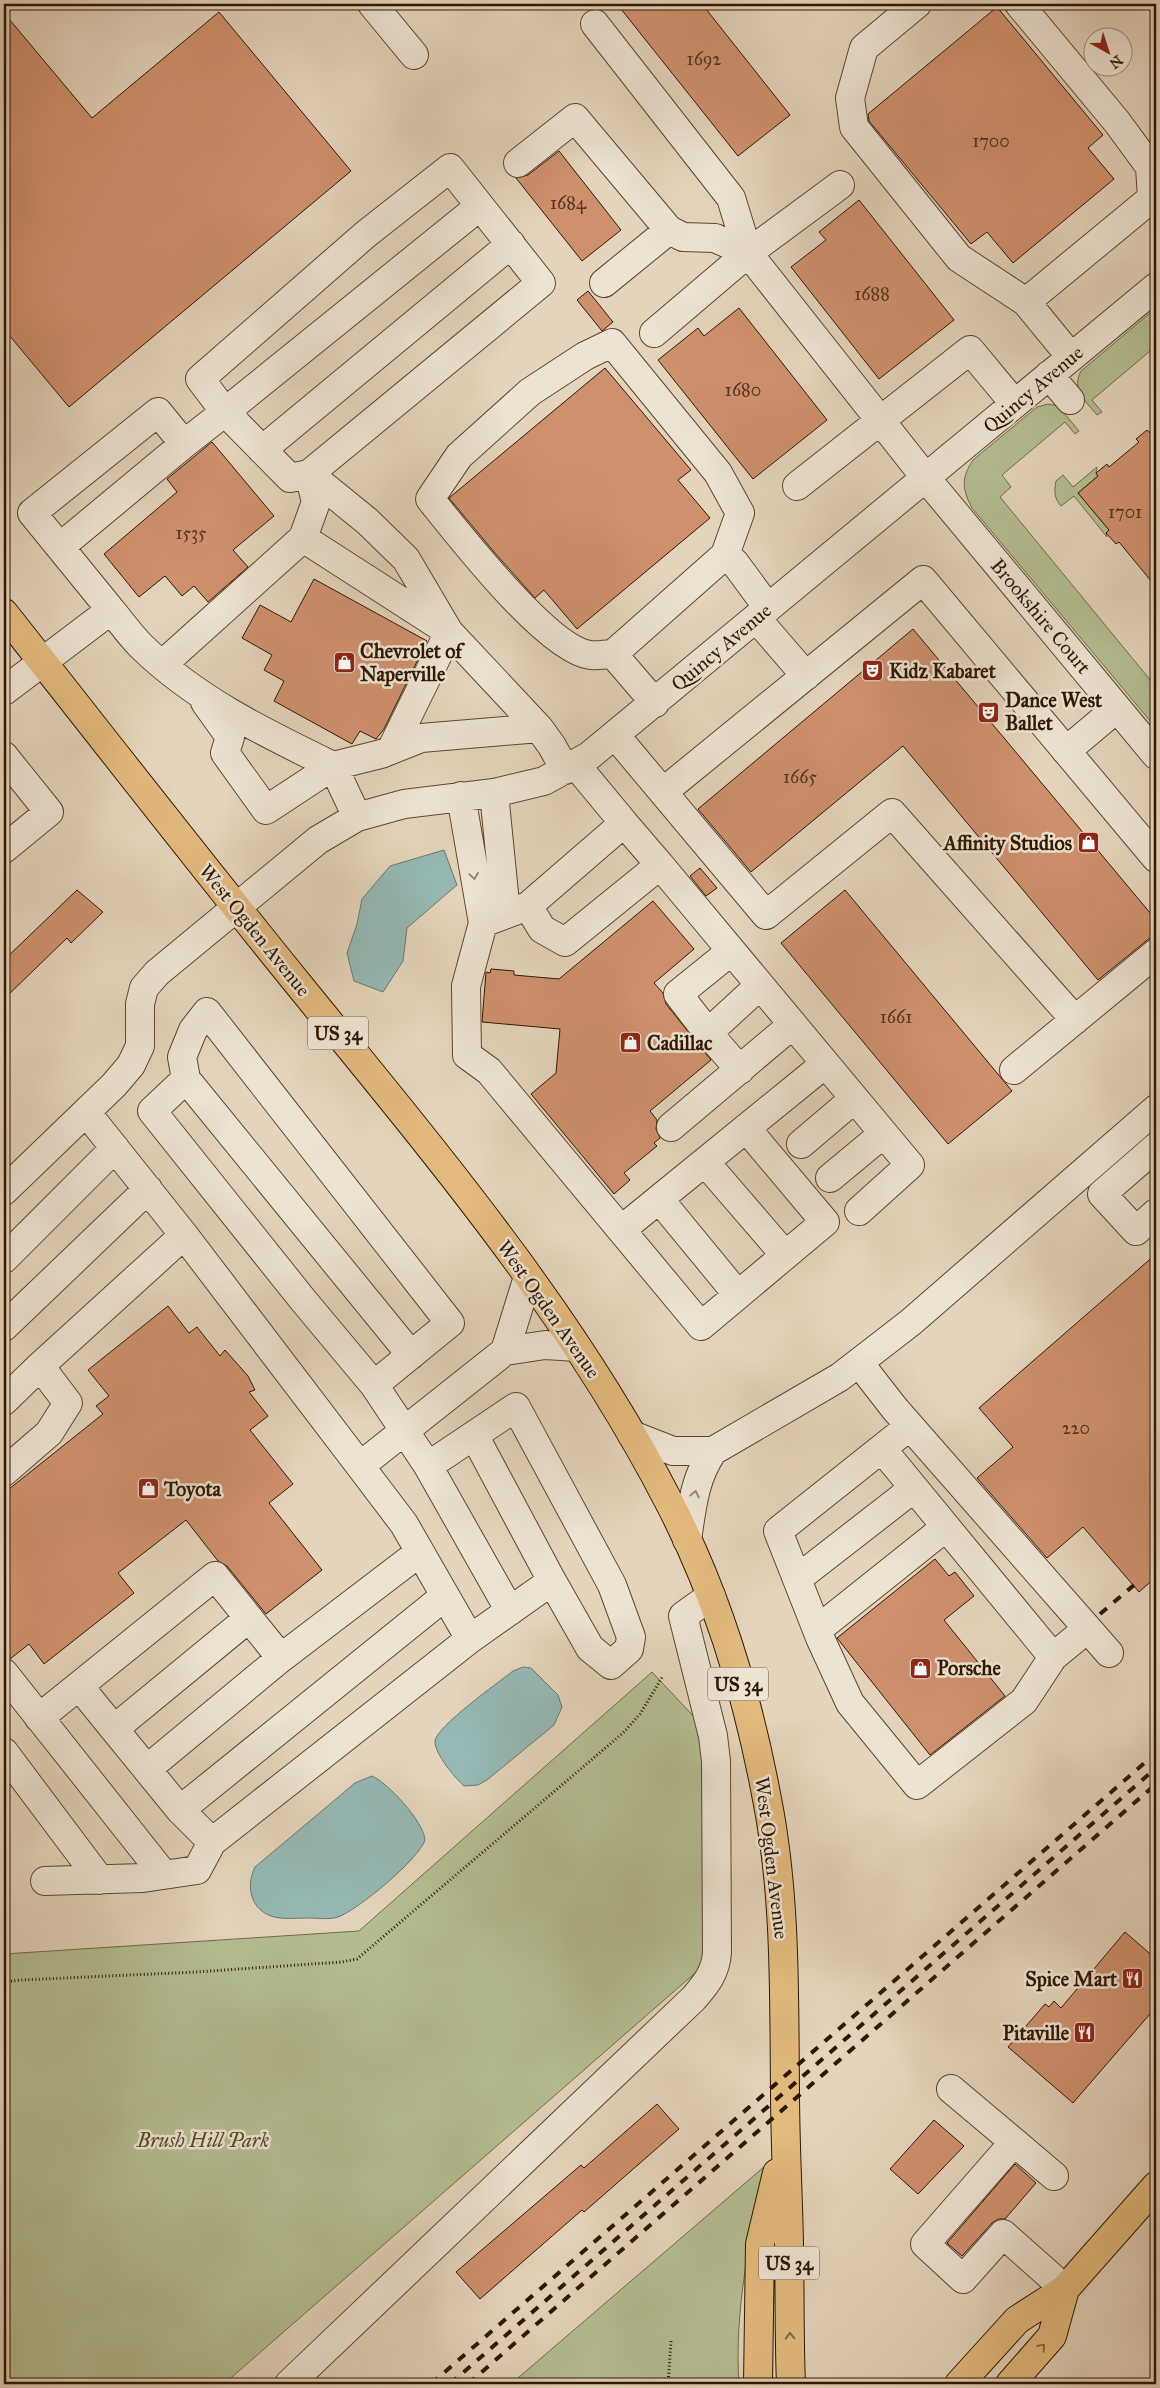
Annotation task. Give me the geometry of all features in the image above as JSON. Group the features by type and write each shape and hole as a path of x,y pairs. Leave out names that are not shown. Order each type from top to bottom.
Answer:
{"main road":[{"name":"West Ogden Avenue","path":"4,613 235,906 440,1160 528,1277 577,1347 632,1435 670,1504 687,1540 710,1596 749,1720 773,1832 785,1968 791,2384"},
{"name":"West Ogden Avenue","path":"758,2384 760,2244 786,2141"},
{"path":"959,2384 1017,2320 1065,2289 1156,2186"},
{"path":"1010,2384 1052,2336 1065,2289"}],"street":[{"path":"372,4 414,55"},
{"path":"917,4 864,48 850,98 854,127 959,258 1026,302 1071,357"},
{"path":"1019,4 1117,122 1150,167 1154,201 1026,302"},
{"path":"594,24 731,198 748,253"},
{"path":"518,163 575,118 669,230 683,237 715,238 748,253"},
{"path":"450,168 480,206 541,283 309,474 290,478 225,412 200,380 366,234 450,168"},
{"path":"654,333 748,253 840,185"},
{"path":"60,547 184,444 480,206"},
{"path":"604,282 669,230"},
{"path":"262,450 510,244"},
{"name":"Brookshire Court","path":"748,253 925,477 1156,755"},
{"name":"Quincy Avenue","path":"4,1191 124,1074 140,1046 140,1004 144,988 157,973 235,906 318,840 357,817 404,804 494,793 544,781 570,768 616,735 655,703 1156,287"},
{"path":"612,343 718,473 740,513 725,555 613,654 589,655 557,640 482,563 430,499 458,456 530,392 585,356 612,343"},
{"path":"796,486 970,350 1014,404"},
{"path":"1049,375 1070,400"},
{"path":"184,444 158,412 32,513 141,646 199,694 273,737 333,766 357,817"},
{"path":"163,664 303,538 316,502 309,474"},
{"path":"309,474 367,521 406,559 449,632 539,728 570,768 624,823 910,1166 859,1211"},
{"path":"303,538 449,632"},
{"path":"725,555 735,563 762,613 806,676"},
{"path":"663,792 923,580 1156,858"},
{"path":"4,691 42,660 111,610"},
{"path":"391,750 449,632"},
{"path":"613,654 655,703"},
{"path":"199,694 230,737 225,753 266,810 333,766 391,750 422,738 539,728"},
{"path":"1066,751 1117,708"},
{"path":"616,735 766,915 892,813 1075,1020"},
{"path":"4,756 49,812 4,849"},
{"path":"494,793 506,914"},
{"path":"461,796 506,914 542,929 566,942 660,865"},
{"path":"624,823 506,914 466,986 467,1055 489,1071 701,1326 825,1222 746,1128"},
{"path":"730,952 678,994 740,1070"},
{"path":"1014,1070 1156,953"},
{"path":"708,1033 760,986"},
{"path":"374,1385 411,1355 450,1322 207,1012 193,1030 182,1057 186,1079 411,1355"},
{"path":"671,1127 792,1026"},
{"path":"621,1230 825,1064"},
{"path":"186,1079 152,1111 303,1300 374,1385 428,1466 510,1611"},
{"path":"801,1144 854,1099"},
{"path":"687,1540 695,1492 702,1468 713,1451 860,1364 1156,1109"},
{"path":"86,1112 184,1235 404,1524 470,1639"},
{"path":"830,1178 884,1134"},
{"path":"1156,1147 1102,1194 1136,1231 1156,1213"},
{"path":"4,1259 115,1148"},
{"path":"705,1162 785,1255"},
{"path":"4,1327 148,1189"},
{"path":"659,1198 738,1295"},
{"path":"4,1402 40,1366 184,1235"},
{"path":"504,1351 528,1277"},
{"path":"360,1466 504,1351 545,1345 577,1347"},
{"path":"860,1364 910,1426 1109,1654"},
{"path":"4,1472 49,1433 68,1403 40,1366"},
{"path":"428,1466 474,1435 516,1407 612,1585 631,1637 629,1649 611,1665 590,1648 474,1435"},
{"path":"910,1426 778,1532 817,1630 850,1704 918,1785 1024,1702 1053,1657 1087,1629"},
{"path":"632,1435 673,1451 713,1451"},
{"path":"882,1449 1053,1657"},
{"path":"797,1580 914,1488"},
{"path":"817,1630 946,1527"},
{"path":"979,1568 1011,1542"},
{"path":"147,1769 281,1658 420,1552"},
{"path":"39,1718 215,1576 281,1658"},
{"path":"45,1881 143,1878 197,1870 212,1842 470,1639 552,1581"},
{"path":"180,1810 444,1596"},
{"path":"290,2384 694,1998 710,1979 716,1963 717,1952 716,1761 713,1736 683,1616 710,1596"},
{"path":"114,1729 249,1618"},
{"path":"4,1673 164,1875"},
{"path":"79,1686 180,1810 212,1842"},
{"path":"4,1752 100,1880"},
{"path":"951,2089 1054,2176"},
{"path":"1014,2142 925,2244 963,2280 1003,2234 1065,2289"}],"path":[{"path":"4,1982 298,1966 357,1959 623,1733 640,1714 663,1676"},
{"path":"668,2384 671,2341"}],"green space":[{"path":"1156,308 1156,346 1092,400 1102,412 1097,415 1084,400 1079,389 1078,377 1081,371"},
{"path":"1048,404 1058,406 1079,431 1075,434 1065,422 1002,475 1011,487 1000,497 1156,687 1156,728 972,508 966,495 964,484 966,472 973,460 1037,407"},
{"path":"1097,467 1096,473 1098,476 1078,493 1109,530 1106,533 1107,537 1074,496 1061,506 1055,494 1056,481 1063,475 1073,487"},
{"name":"Brush Hill Park","path":"652,1672 698,1721 704,1738 710,1960 224,2384 4,2384 4,1954 359,1931"},
{"path":"765,2166 744,2275 739,2329 739,2384 511,2384"}],"water":[{"path":"444,850 457,885 407,928 403,961 383,992 354,981 347,953 357,924 362,899 390,866"},
{"path":"523,1667 531,1668 558,1695 562,1707 554,1725 487,1780 478,1785 464,1786 438,1752 435,1741 438,1734 469,1705 513,1671"},
{"path":"372,1776 396,1795 419,1823 425,1840 412,1859 373,1895 338,1917 327,1919 283,1918 271,1916 257,1907 253,1900 250,1884 255,1867 355,1783"}],"building":[{"path":"617,4 702,4 790,115 738,156"},
{"path":"997,7 1103,135 1088,148 1114,179 1013,263 987,232 971,244 869,121 868,114"},
{"path":"219,12 351,171 69,407 4,329 4,13 92,118"},
{"path":"559,151 621,230 582,261 516,178 528,175"},
{"path":"859,200 954,320 879,379 791,267 826,240 819,232"},
{"path":"588,291 613,322 602,331 577,300"},
{"path":"739,308 827,420 753,479 658,360 698,328 704,336"},
{"path":"605,368 691,470 678,480 710,518 577,629 544,590 535,598 449,498"},
{"path":"1156,428 1156,587 1119,542 1116,544 1106,533 1109,530 1078,493 1098,476 1096,473 1107,464 1109,467 1139,442 1136,439 1147,430 1150,433"},
{"path":"212,442 274,516 233,550 248,567 208,602 194,586 182,596 165,576 139,597 104,554 177,492 167,479"},
{"name":"Chevrolet of Naperville","path":"314,579 427,641 384,729 376,739 360,731 352,744 274,701 284,681 264,670 272,655 242,638 260,605 291,622"},
{"path":"913,629 1156,920 1156,933 1098,980 903,746 751,872 698,809"},
{"path":"700,868 717,888 706,896 690,876"},
{"path":"77,890 103,912 71,943 67,938 4,999 4,960"},
{"path":"845,890 1012,1091 948,1144 781,943"},
{"name":"Cadillac","path":"653,901 694,949 654,983 663,993 666,1004 711,1060 650,1111 657,1120 656,1129 660,1138 654,1143 657,1146 624,1173 630,1180 614,1194 531,1094 556,1073 560,1029 482,1022 486,972 490,973 491,969 514,971 514,975 559,979"},
{"path":"1156,1254 1156,1577 1139,1592 1083,1527 1047,1558 977,1478 1013,1447 979,1408"},
{"name":"Toyota","path":"168,1306 189,1333 197,1327 220,1356 225,1350 248,1376 255,1390 249,1392 268,1416 250,1430 293,1484 269,1503 322,1570 266,1614 227,1566 218,1561 186,1520 118,1573 134,1593 44,1664 29,1644 10,1659 4,1658 4,1493 103,1414 96,1406 109,1396 88,1370"},
{"name":"Porsche","path":"935,1559 949,1576 955,1572 974,1596 944,1620 1005,1696 930,1755 837,1638"},
{"path":"1125,1932 1156,1959 1156,2007 1073,2103 1008,2047 1045,2004 1049,2007 1054,2001 1061,2008"},
{"path":"657,2104 679,2129 480,2299 456,2272 581,2165 584,2168"},
{"path":"934,2120 964,2146 918,2194 890,2169"},
{"path":"1015,2164 1036,2183 1005,2219 998,2219 992,2223 962,2256 947,2243"}],"railway":[{"path":"1100,1614 1134,1585"},
{"path":"431,2384 1156,1753"},
{"path":"450,2384 1156,1768"},
{"path":"468,2384 1156,1784"}],"place":[{"name":"Chevrolet of Naperville","path":"344,663"},
{"name":"Kidz Kabaret","path":"873,671"},
{"name":"Dance West Ballet","path":"989,712"},
{"name":"Affinity Studios","path":"1088,843"},
{"name":"Cadillac","path":"631,1043"},
{"name":"Toyota","path":"148,1489"},
{"name":"Porsche","path":"921,1668"},
{"name":"Spice Mart","path":"1133,1979"},
{"name":"Pitaville","path":"1085,2033"}]}
